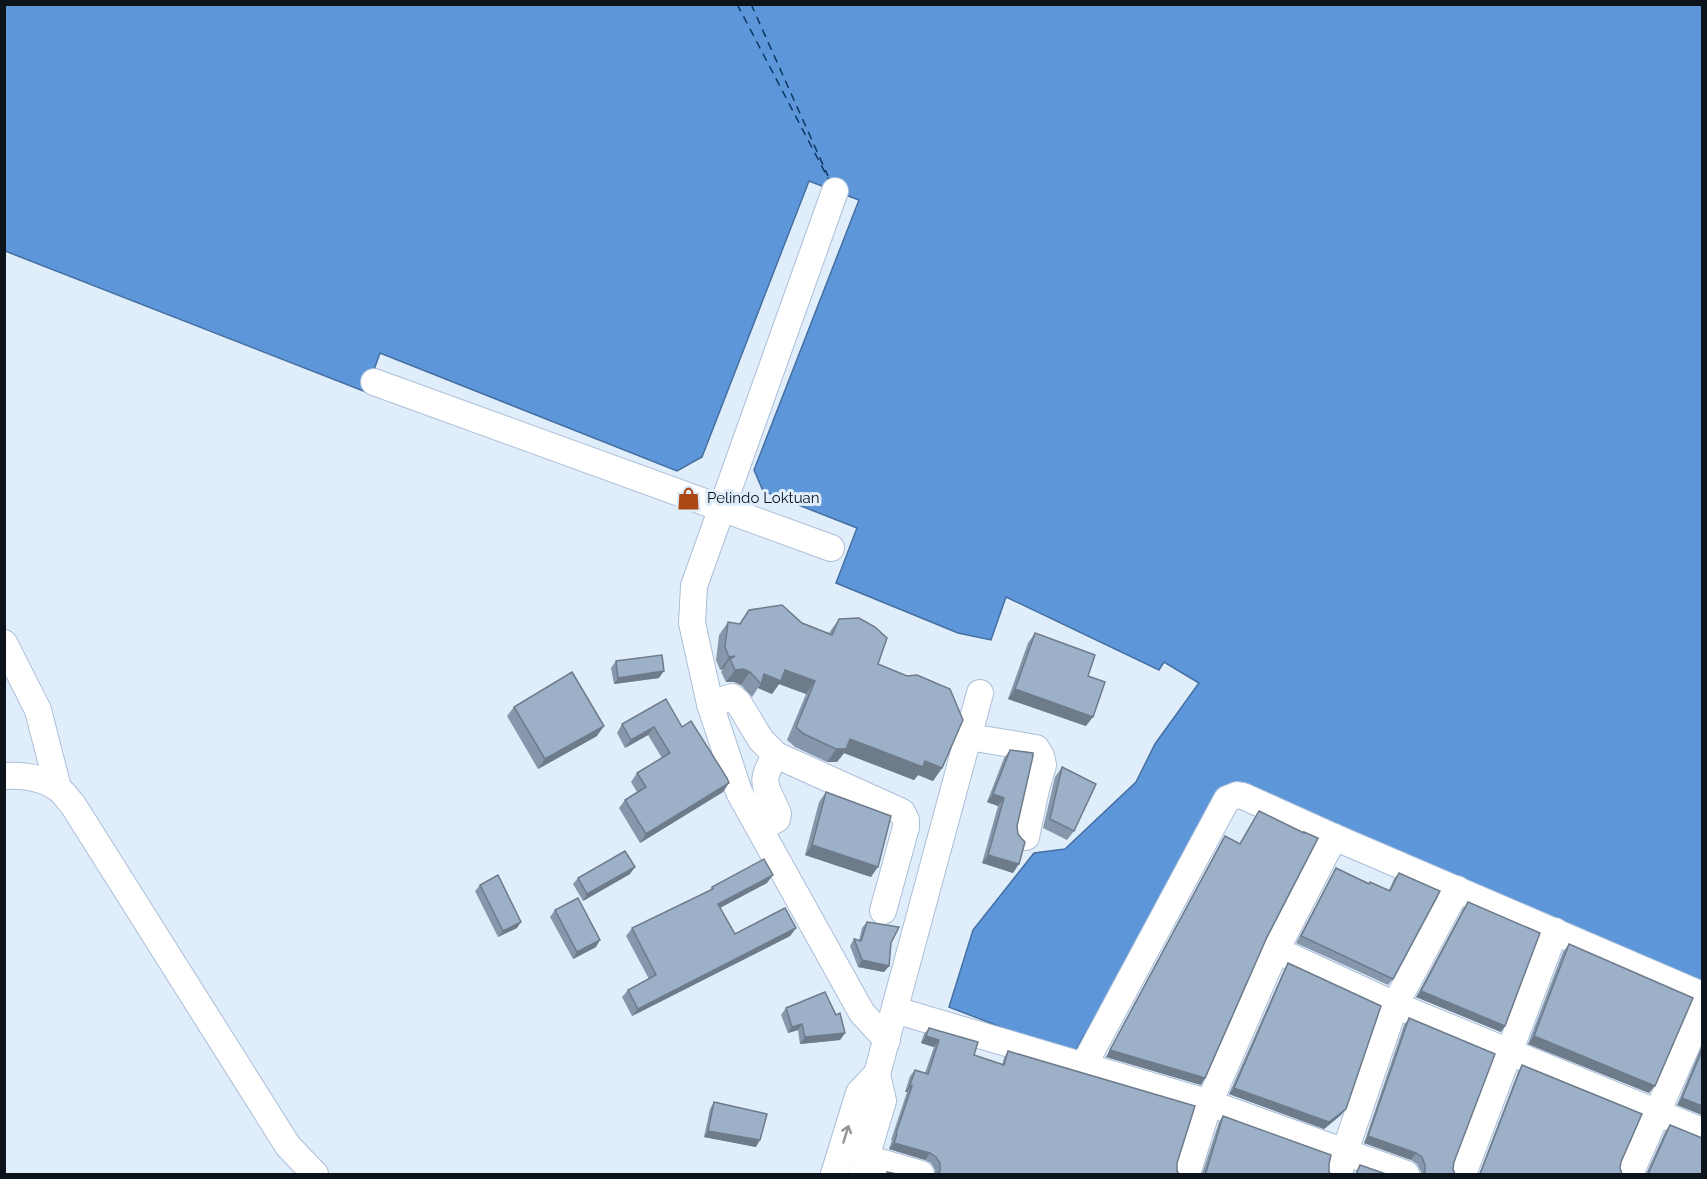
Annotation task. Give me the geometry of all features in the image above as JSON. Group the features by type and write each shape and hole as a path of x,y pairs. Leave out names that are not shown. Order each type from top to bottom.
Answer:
{"street":[{"path":"835,190 694,586 692,623 710,704 739,792 862,1013 887,1040"},
{"path":"374,382 831,548"},
{"path":"4,643 38,710 58,788"},
{"path":"921,1174 864,1166 883,1101 878,1074 980,693"},
{"path":"710,704 732,697 738,702 761,740 776,755 902,812 906,820 906,827 883,911"},
{"path":"969,737 1036,748 1041,756 1043,765 1026,837"},
{"path":"760,829 777,819 778,814 765,782 766,770 776,755"},
{"path":"4,776 38,779 58,788 73,805 288,1146 315,1174"},
{"path":"1084,1065 1227,799 1237,795 1702,996"},
{"path":"1187,1174 1209,1103 1276,950 1334,837"},
{"path":"1342,1163 1395,1005 1457,889"},
{"path":"1463,1174 1555,931"},
{"path":"1276,950 1395,1005 1702,1131"},
{"path":"895,1010 1209,1103 1342,1163 1406,1174"},
{"path":"1630,1174 1702,1011"},
{"path":"834,1174 859,1093 878,1074"},
{"path":"859,1093 883,1101"}],"water":[{"path":"4,5 1702,5 1702,988 1225,794 1073,1055 949,1007 973,930 1034,853 1065,849 1136,782 1155,744 1199,683 1164,662 1159,670 1006,597 991,640 958,633 836,583 857,528 763,491 754,470 859,200 809,181 702,457 677,471 380,353 366,392 5,251"}],"building":[{"path":"782,605 802,623 832,635 839,619 859,618 875,627 887,638 878,664 907,676 917,675 950,689 963,720 942,768 925,761 923,767 850,739 846,749 836,749 804,734 796,727 815,681 785,670 781,681 764,674 761,684 750,672 743,669 735,670 730,659 735,656 729,657 725,647 728,622 740,624 749,610"},
{"path":"1035,633 1095,655 1088,676 1105,682 1093,717 1015,689"},
{"path":"662,655 664,671 618,678 616,661"},
{"path":"572,672 604,726 545,759 514,707"},
{"path":"666,699 682,727 691,721 729,783 646,834 625,800 646,787 637,773 670,753 654,727 631,740 622,724"},
{"path":"1010,750 1033,753 1017,826 1018,834 1025,842 1019,864 988,855 1004,798 993,794"},
{"path":"1062,767 1096,784 1074,831 1050,819"},
{"path":"826,792 891,816 878,867 812,845"},
{"path":"1259,811 1318,838 1267,937 1205,1078 1110,1050 1225,836 1240,844"},
{"path":"625,851 635,867 587,894 578,878"},
{"path":"764,859 773,875 718,904 735,934 785,908 796,928 638,1009 628,990 656,975 632,928 713,889 712,887"},
{"path":"1336,868 1390,891 1399,873 1440,891 1393,979 1301,936"},
{"path":"498,875 521,922 503,931 480,885"},
{"path":"578,898 600,940 577,952 555,910"},
{"path":"1468,902 1540,933 1505,1026 1421,991"},
{"path":"867,922 899,927 891,943 889,966 862,960 854,939 861,941"},
{"path":"1569,944 1693,998 1655,1086 1534,1036"},
{"path":"1288,963 1381,1006 1346,1109 1329,1122 1234,1088"},
{"path":"825,992 836,1015 840,1013 845,1033 805,1037 802,1024 792,1027 786,1008"},
{"path":"1409,1018 1495,1054 1454,1162 1455,1174 1423,1174 1425,1165 1422,1157 1368,1136"},
{"path":"929,1028 978,1042 974,1055 1004,1065 1008,1051 1195,1106 1177,1163 1179,1174 938,1174 940,1163 936,1157 930,1153 894,1143 915,1070 928,1074 939,1040 926,1036"},
{"path":"1702,1050 1702,1106 1682,1098"},
{"path":"1522,1065 1642,1114 1621,1162 1622,1174 1480,1174"},
{"path":"714,1102 767,1114 760,1140 708,1131"},
{"path":"1223,1116 1331,1155 1329,1172 1331,1174 1204,1174"},
{"path":"1670,1125 1702,1138 1702,1174 1648,1174"},
{"path":"1360,1165 1386,1174 1356,1174"}],"ferry route":[{"path":"737,4 830,182"},
{"path":"751,4 828,176"}],"place":[{"name":"Pelindo Loktuan","path":"689,498"}]}
